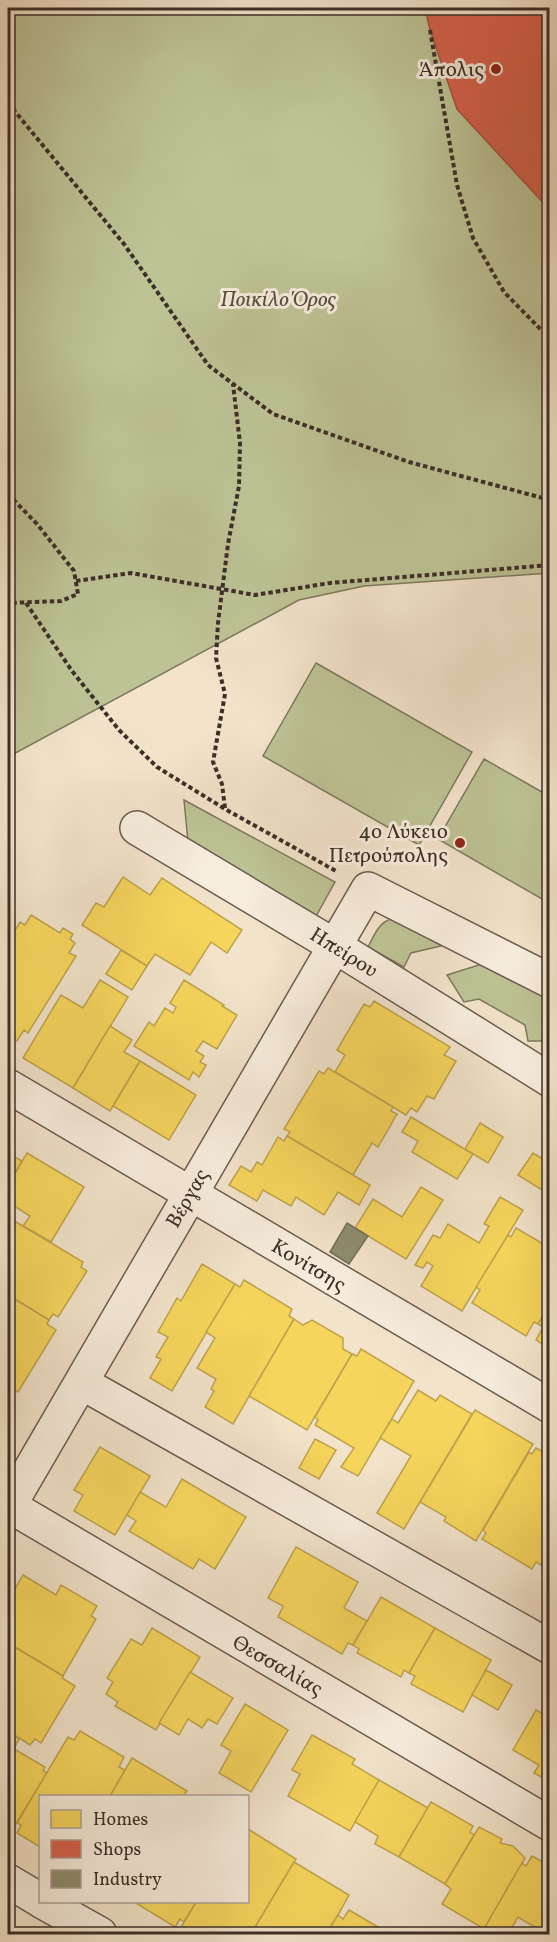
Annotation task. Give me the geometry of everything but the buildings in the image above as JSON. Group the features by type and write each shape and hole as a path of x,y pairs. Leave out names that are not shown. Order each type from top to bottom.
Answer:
{"street":[{"name":"Ηπείρου","path":"137,828 333,945 549,1080"},
{"name":"Βέργας","path":"8,1506 333,945 368,889"},
{"path":"368,889 549,981"},
{"name":"Κονίτσης","path":"8,1086 549,1406"},
{"path":"81,1383 549,1647"},
{"name":"Θεσσαλίας","path":"8,1506 549,1824"},
{"path":"8,1881 39,1899"},
{"path":"45,1903 100,1935"}],"path":[{"path":"430,30 457,185 473,238 504,292 549,339"},
{"path":"8,103 124,244 208,365 273,414 409,462 549,500"},
{"path":"225,809 222,784 213,762 225,694 216,658 221,590 239,486 240,443 233,384"},
{"path":"8,494 37,524 74,571 78,594 61,601 8,603"},
{"path":"76,581 131,573 255,595 330,583 549,566"},
{"path":"26,603 72,670 119,730 157,767 225,809 368,889"}],"green space":[{"name":"Ποικίλο Όρος","path":"8,8 549,8 549,573 364,586 299,600 8,757"},
{"path":"316,663 472,752 419,845 263,756"},
{"path":"484,759 549,796 549,903 438,839"},
{"path":"184,800 335,882 315,918 188,842"},
{"path":"391,919 399,919 445,945 411,953 404,967 368,947 374,934"},
{"path":"485,963 549,998 549,1041 528,1041 525,1025 479,999 464,1002 447,975"}],"place":[{"name":"Άπολις","path":"496,69"},
{"name":"4ο Λύκειο Πετρούπολης","path":"460,843"}]}
